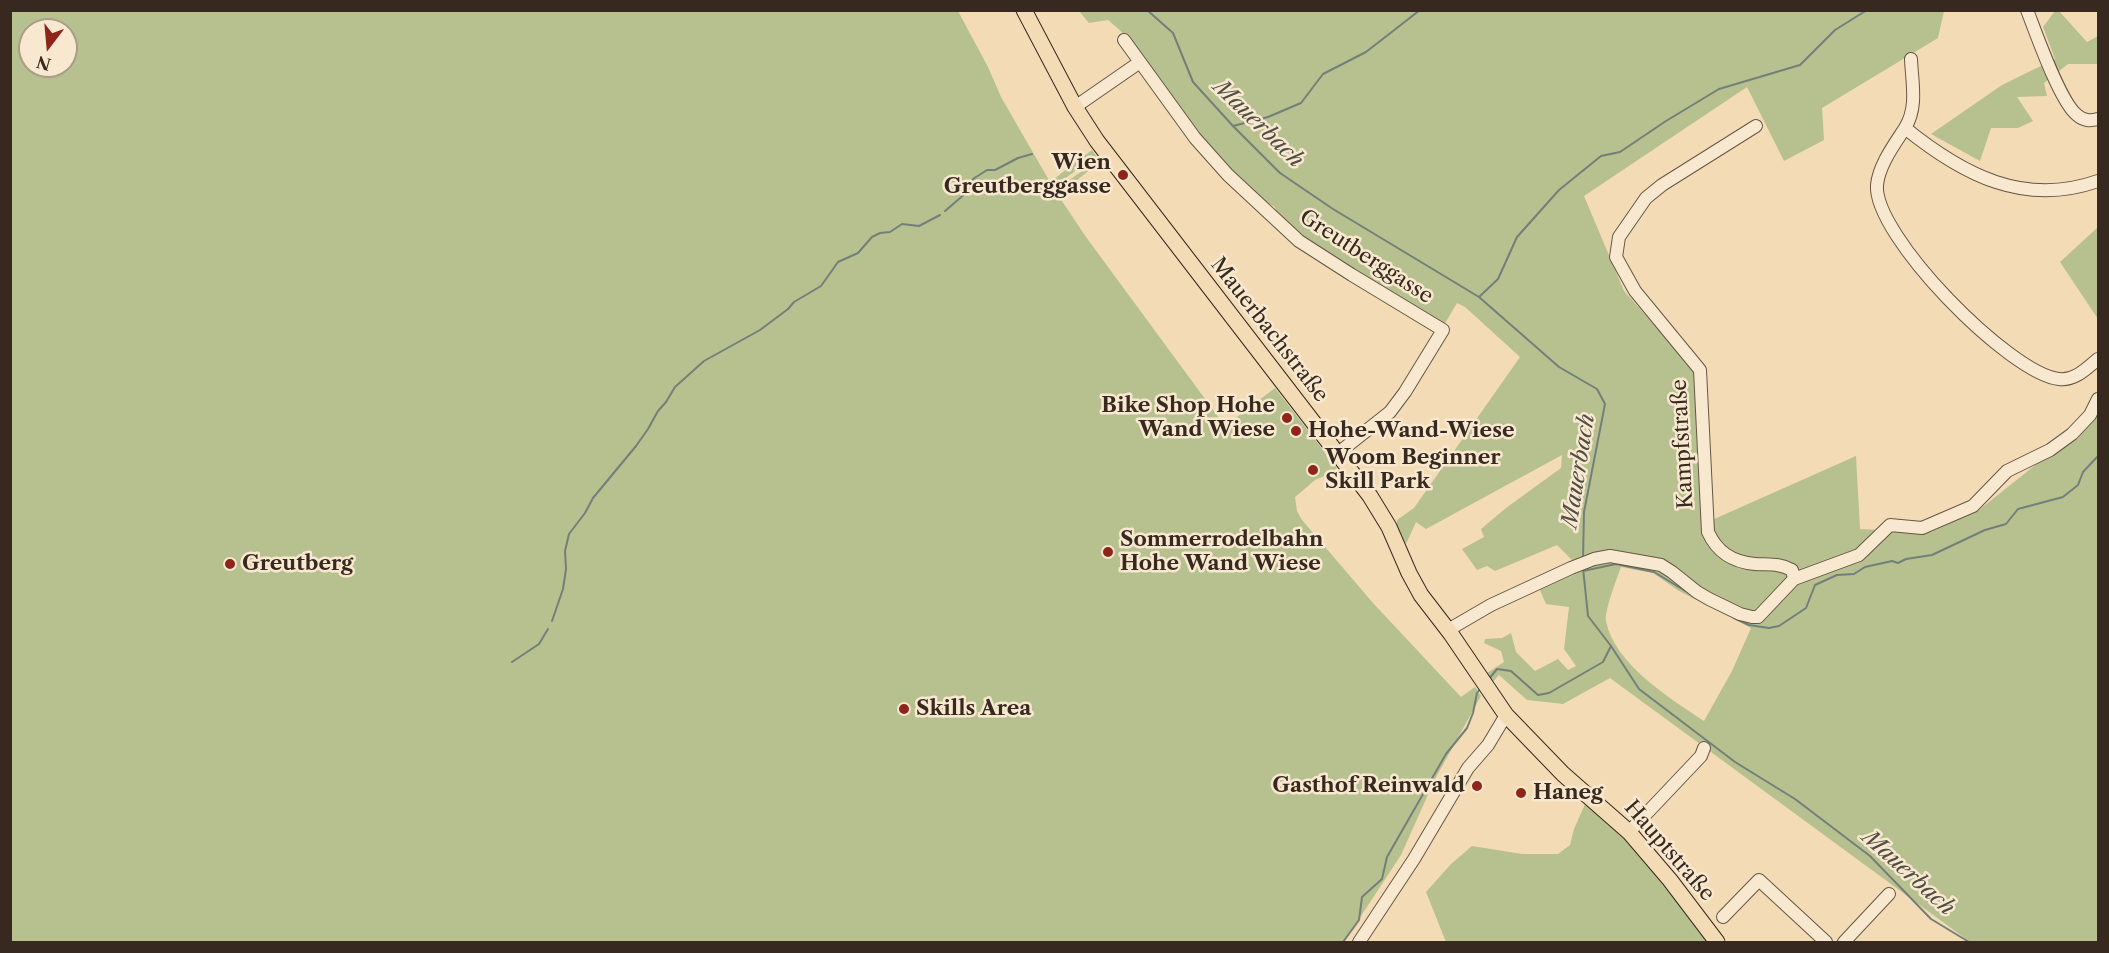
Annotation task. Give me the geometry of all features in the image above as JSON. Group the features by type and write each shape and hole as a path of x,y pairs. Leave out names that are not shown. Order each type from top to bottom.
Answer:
{"main road":[{"name":"Mauerbachstraße","path":"1023,10 1075,107 1097,141 1376,504 1392,533 1414,584 1506,715"},
{"name":"Hauptstraße","path":"1506,715 1563,774 1629,832 1671,880 1717,942"}],"street":[{"path":"2026,10 2067,104 2077,115 2089,121 2098,119"},
{"name":"Greutberggasse","path":"1124,40 1195,138 1228,176 1299,241 1443,330 1390,412 1337,454"},
{"path":"1911,59 1914,105 1910,120 1882,166 1877,185 1878,200 1888,222 1918,264 1968,319 2019,361 2044,375 2059,379 2076,376 2098,359"},
{"path":"1075,107 1140,62"},
{"name":"Kampfstraße","path":"1756,126 1662,185 1646,198 1619,237 1616,257 1635,291 1700,370 1708,532 1715,546 1729,557 1753,564 1781,564 1791,570 1794,579"},
{"path":"1905,128 1946,156 2005,186 2039,191 2082,187 2098,181"},
{"path":"1448,630 1491,605 1570,568 1593,559 1610,556 1661,565 1709,599 1740,614 1758,616 1794,579 1859,555 1890,525 1922,528 1973,506 2007,471 2050,450 2072,434 2090,415 2098,399"},
{"path":"1359,942 1414,860 1468,768 1488,745 1506,715"},
{"path":"1629,832 1701,756 1704,748"},
{"path":"1723,917 1759,880 1826,942"},
{"path":"1844,942 1889,894"}],"green space":[{"path":"10,11 958,11 1001,97 1050,182 1044,179 1033,180 1036,183 1059,187 1097,161 1101,161 1058,195 1086,237 1225,426 1275,388 1337,468 1315,480 1295,497 1297,511 1302,520 1373,603 1461,697 1475,687 1481,696 1435,779 1401,855 1344,942 11,942"},
{"path":"1079,11 1944,11 1938,38 1822,108 1824,140 1784,161 1747,87 1584,196 1624,291 1696,371 1703,524 1856,456 1860,529 1931,532 1979,510 2094,418 2098,408 2098,942 1970,942 1610,678 1563,704 1527,700 1499,675 1491,684 1484,675 1504,662 1501,651 1484,643 1485,639 1502,638 1511,633 1516,652 1535,671 1558,659 1568,670 1576,666 1564,649 1569,607 1546,604 1540,590 1588,568 1587,558 1572,560 1557,545 1495,571 1487,566 1477,570 1462,549 1484,537 1481,529 1561,468 1562,455 1426,529 1416,522 1406,544 1397,528 1397,520 1414,508 1520,357 1465,307 1457,303 1444,325 1301,240 1279,219 1275,207 1240,182 1224,166 1123,33 1108,20 1089,23","holes":["1621,567 1653,573 1679,591 1751,628 1732,671 1704,721 1646,679 1620,652 1611,637 1606,617"]},
{"path":"2055,11 2059,11 2087,42 2098,36 2098,64 2068,64 2044,83 2047,96 2017,97 2033,121 2018,128 1991,128 1980,161 1931,134 2002,85 2055,59 2043,27"},
{"path":"1092,150 1096,156 1056,185 1050,182"},
{"path":"2098,227 2098,319 2060,262"},
{"path":"1586,802 1653,867 1711,942 1446,942 1426,892 1451,864 1472,846 1522,854 1558,854 1570,845 1574,829"}],"waterway":[{"name":"Mauerbach","path":"1147,10 1173,33 1193,82 1280,173 1333,209 1479,297 1559,367 1597,389 1605,404 1584,512 1583,559"},
{"path":"1233,126 1268,117 1301,103 1323,74 1366,52 1420,10"},
{"path":"1479,297 1498,279 1517,237 1559,190 1601,156 1620,152 1719,89 1800,65 1835,30 1867,10"},
{"path":"945,211 966,193 973,179 987,170 995,170 1018,158 1032,154"},
{"path":"552,621 563,589 566,569 565,551 569,534 593,498 636,446 675,387 704,361 760,330 794,302 821,286 838,262 858,253 872,237 890,232 902,224 919,226 940,215"},
{"path":"1734,618 1749,625 1769,628 1779,626 1806,608 1815,585 1837,575 1854,574 1865,567 1892,561 1898,563 1906,559 1932,555 1985,530 2006,524 2018,509 2063,497 2078,485 2083,472 2098,456"},
{"path":"1583,571 1616,564 1654,572 1692,595"},
{"name":"Mauerbach","path":"1583,568 1588,616 1639,689 1735,762 1795,799 1870,856 1931,919 1969,942"},
{"path":"512,662 539,644 548,629"},
{"path":"1488,680 1497,669 1511,671 1538,695 1549,693 1603,662 1611,646"},
{"path":"1343,942 1359,920 1362,897 1382,879 1387,857 1446,754 1467,728 1480,689"}],"place":[{"name":"Wien Greutberggasse","path":"1123,175"},
{"name":"Bike Shop Hohe Wand Wiese","path":"1287,418"},
{"name":"Hohe-Wand-Wiese","path":"1296,431"},
{"name":"Woom Beginner Skill Park","path":"1313,470"},
{"name":"Sommerrodelbahn Hohe Wand Wiese","path":"1108,552"},
{"name":"Greutberg","path":"230,564"},
{"name":"Skills Area","path":"904,709"},
{"name":"Gasthof Reinwald","path":"1477,786"},
{"name":"Haneg","path":"1521,793"}]}
